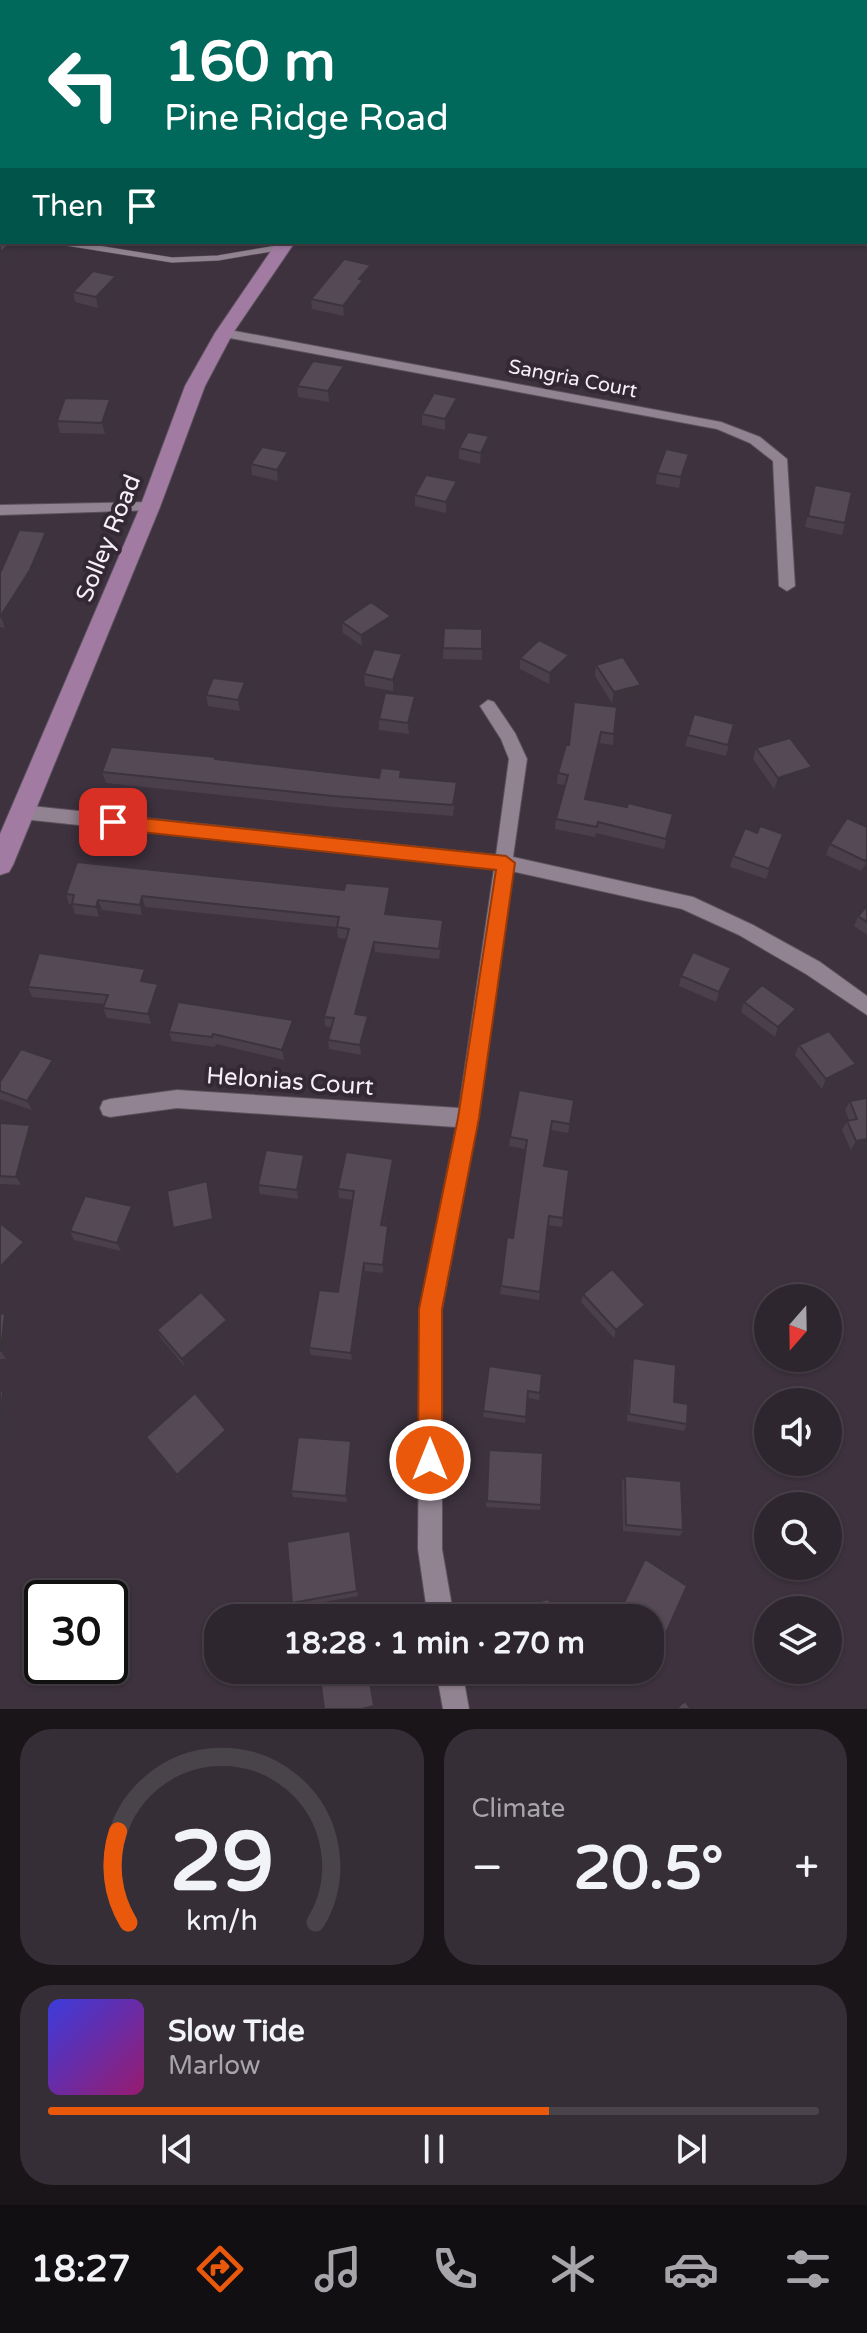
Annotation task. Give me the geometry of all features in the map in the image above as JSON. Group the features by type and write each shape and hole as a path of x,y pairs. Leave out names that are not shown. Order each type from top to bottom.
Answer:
{"main road":[{"name":"Solley Road","path":"0,865 150,507 195,386 224,333 285,244"}],"street":[{"name":"Sangria Court","path":"224,333 721,426 755,440 780,459 787,586"},
{"path":"0,510 150,507"},
{"path":"439,1604 430,1549 431,1309 468,1118 506,863 518,759 509,737 488,706"},
{"path":"22,812 506,863 686,902 746,930 813,968 867,1007"},
{"name":"Helonias Court","path":"110,1108 177,1099 468,1118"},
{"path":"452,1684 456,1709"}],"lane":[{"path":"71,244 134,256 181,260 208,259 285,244"}],"building":[{"path":"0,244 10,244 0,252"},
{"path":"344,259 371,265 343,306 311,299"},
{"path":"93,271 116,276 96,297 73,292"},
{"path":"313,361 344,366 328,391 297,386"},
{"path":"434,393 457,398 445,419 422,414"},
{"path":"65,398 110,399 102,423 57,421"},
{"path":"468,432 489,436 481,453 459,448"},
{"path":"262,447 288,452 277,470 251,464"},
{"path":"666,449 689,454 681,477 657,473"},
{"path":"426,475 457,481 446,502 415,495"},
{"path":"815,485 852,492 845,523 808,516"},
{"path":"19,530 46,532 30,570 0,617 0,573"},
{"path":"371,602 391,616 361,635 342,622"},
{"path":"444,628 482,629 482,649 443,648"},
{"path":"539,640 569,655 550,673 520,658"},
{"path":"374,649 402,654 393,680 364,674"},
{"path":"623,657 641,685 614,692 596,665"},
{"path":"213,678 245,682 238,700 206,695"},
{"path":"385,693 415,696 408,723 379,719"},
{"path":"574,702 617,707 614,734 601,732 585,799 627,807 628,803 673,814 666,839 598,822 597,827 556,819 568,775 558,773 566,745 569,745"},
{"path":"694,714 734,724 728,745 688,735"},
{"path":"790,738 812,767 778,778 756,748"},
{"path":"111,747 379,778 381,768 401,770 400,777 457,782 453,805 102,772"},
{"path":"847,818 867,827 865,861 830,844"},
{"path":"760,826 783,834 769,869 733,856 745,828 757,833"},
{"path":"77,862 344,890 346,883 390,887 385,914 443,920 439,949 374,942 355,1014 368,1016 360,1045 328,1040 334,1018 324,1017 349,929 337,927 339,917 142,896 140,905 98,900 96,907 72,904 74,895 66,894"},
{"path":"867,906 867,922 858,916"},
{"path":"693,952 731,968 719,992 681,976"},
{"path":"39,953 145,969 141,981 158,984 148,1014 103,1008 108,995 28,987"},
{"path":"762,985 796,1009 778,1027 744,1002"},
{"path":"178,1002 293,1020 282,1050 213,1034 212,1037 169,1032"},
{"path":"829,1031 856,1064 826,1079 799,1045"},
{"path":"21,1049 53,1060 27,1101 0,1091 0,1082"},
{"path":"519,1090 574,1100 570,1124 552,1121 544,1166 569,1170 563,1218 549,1216 540,1292 501,1286 507,1237 513,1238 527,1140 510,1137"},
{"path":"867,1098 867,1139 856,1141 847,1121 857,1119 850,1101"},
{"path":"0,1123 30,1125 16,1177 0,1176"},
{"path":"266,1150 304,1155 297,1190 258,1185"},
{"path":"346,1152 393,1159 381,1225 388,1226 383,1265 364,1263 351,1353 309,1348 319,1290 338,1292 354,1191 338,1189"},
{"path":"207,1181 213,1219 173,1228 167,1191"},
{"path":"85,1196 132,1206 117,1243 70,1231"},
{"path":"0,1223 24,1242 0,1267"},
{"path":"612,1269 645,1305 616,1330 583,1294"},
{"path":"201,1292 227,1320 182,1359 157,1330"},
{"path":"5,1313 1,1351 0,1351 0,1314"},
{"path":"633,1358 676,1365 674,1402 688,1404 687,1424 629,1414"},
{"path":"489,1366 542,1374 540,1393 528,1391 526,1417 483,1411"},
{"path":"0,1391 3,1391 0,1420"},
{"path":"195,1393 226,1430 177,1475 146,1437"},
{"path":"298,1437 351,1441 346,1496 291,1491"},
{"path":"489,1450 543,1453 541,1505 487,1501"},
{"path":"625,1476 681,1481 683,1530 626,1525"},
{"path":"350,1531 357,1591 292,1603 287,1542"},
{"path":"645,1559 687,1586 664,1637 664,1604 623,1604"},
{"path":"549,1599 550,1604 529,1604"},
{"path":"321,1684 370,1684 374,1706 324,1709"},
{"path":"685,1701 691,1709 676,1709"}],"route":[{"path":"113,822 506,863 468,1118 431,1309 430,1460"}]}
